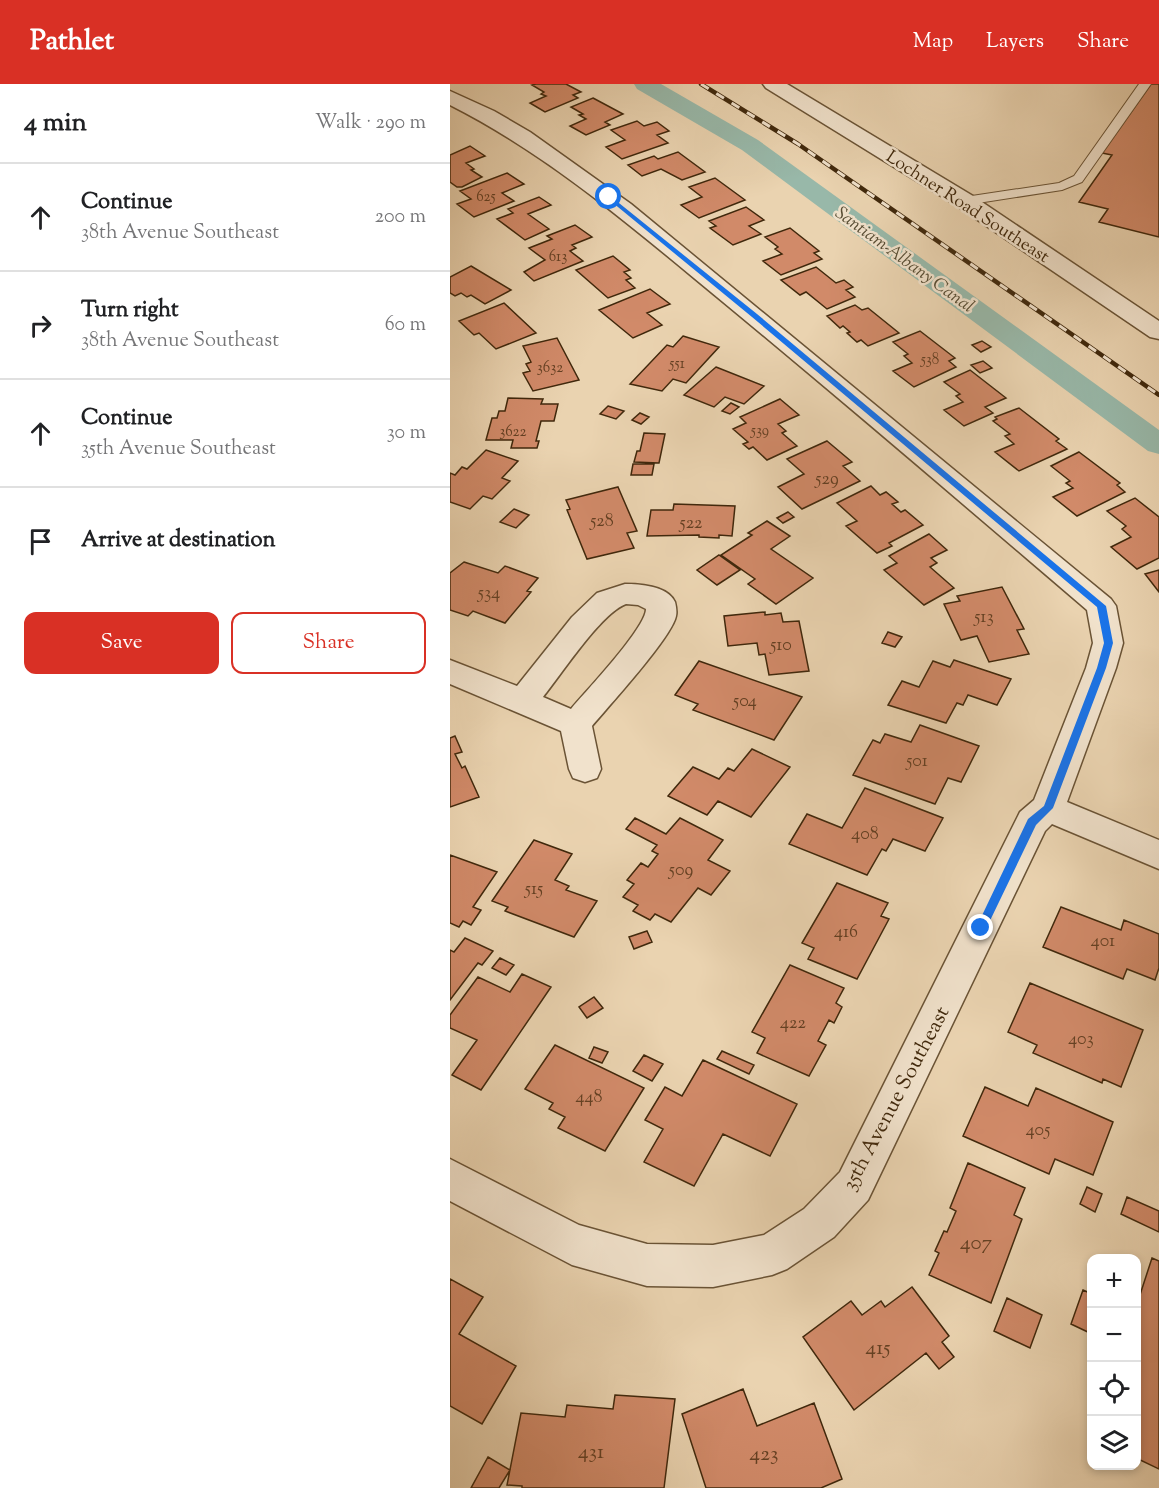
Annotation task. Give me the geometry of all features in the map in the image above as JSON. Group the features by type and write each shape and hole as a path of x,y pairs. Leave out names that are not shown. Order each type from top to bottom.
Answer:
{"street":[{"name":"Lochner Road Southeast","path":"774,84 965,201 1159,332"},
{"path":"450,97 535,145 609,197 755,316 1101,606 1108,643 1101,668 1048,808 1159,855"},
{"path":"523,701 583,625 607,600 626,594 643,595 661,604 662,617 646,640 576,724"},
{"path":"450,671 576,724"},
{"path":"576,724 585,769"},
{"name":"35th Avenue Southeast","path":"450,1179 572,1244 647,1265 713,1266 771,1254 819,1224 854,1186 1032,822 1048,808"}],"lane":[{"path":"965,201 1062,186 1078,179 1145,84"}],"building":[{"path":"566,84 581,92 573,95 578,98 545,112 530,103 546,96 541,94 544,92 532,85"},
{"path":"1151,84 1159,84 1159,237 1099,222 1108,209 1079,202 1112,155 1102,153"},
{"path":"593,98 623,114 605,122 610,125 586,135 570,126 586,119 579,115 583,114 571,107"},
{"path":"637,121 644,126 657,122 669,131 657,135 668,143 622,159 606,147 625,140 611,130"},
{"path":"470,146 485,156 466,163 474,169 471,170 482,177 462,187 457,187 450,182 450,155"},
{"path":"678,152 705,172 682,180 661,169 642,176 628,165 654,156 658,159"},
{"path":"507,173 524,184 502,193 514,201 474,217 457,204 471,199 460,191"},
{"path":"715,178 745,200 699,218 681,205 702,197 689,187"},
{"path":"539,197 551,205 528,214 549,229 525,240 497,219 513,213 508,209"},
{"path":"746,207 764,220 749,226 761,234 733,245 710,228 716,226 709,221"},
{"path":"575,225 592,237 572,245 576,248 570,251 583,261 534,281 524,272 545,260 529,248 552,239 547,236"},
{"path":"790,228 819,251 814,253 822,259 781,275 763,261 782,254 775,249 778,247 765,237"},
{"path":"613,256 630,270 624,272 631,278 626,280 635,288 608,298 576,270"},
{"path":"471,266 511,290 485,304 471,295 467,297 461,293 455,296 450,293 450,277"},
{"path":"816,267 836,283 844,280 853,287 846,290 855,297 827,309 806,292 800,295 781,280"},
{"path":"650,289 670,304 647,313 662,325 633,338 599,310"},
{"path":"504,303 536,333 496,349 479,333 474,335 459,321"},
{"path":"855,305 862,310 868,308 899,333 868,346 861,340 857,342 847,333 850,332 843,326 840,328 827,316"},
{"path":"920,331 955,358 949,361 956,367 914,387 893,371 912,363 904,356 908,354 893,342"},
{"path":"683,336 719,347 686,383 673,379 662,391 630,384 667,345 673,347"},
{"path":"557,338 579,380 533,391 523,373 530,371 526,364 531,362 523,346"},
{"path":"982,341 991,347 981,352 972,345"},
{"path":"983,361 992,368 980,373 971,365"},
{"path":"716,367 764,386 744,404 725,397 714,407 684,395"},
{"path":"970,370 1006,398 985,407 993,413 964,426 944,410 963,402 956,396 960,394 944,382"},
{"path":"508,398 543,399 541,404 558,404 554,421 541,421 536,441 539,441 537,448 511,448 513,440 486,440 492,418 497,418 499,411 505,411"},
{"path":"780,399 799,415 778,424 786,431 782,433 797,446 767,460 753,447 749,449 743,444 748,442 733,429 746,423 740,417"},
{"path":"731,403 739,407 730,414 722,411"},
{"path":"608,406 624,411 616,419 600,414"},
{"path":"1019,408 1059,439 1056,441 1067,449 1019,471 995,452 1014,444 1005,436 1010,434 993,421 997,419 995,417"},
{"path":"640,413 649,417 641,424 632,420"},
{"path":"644,433 665,434 659,463 634,462 637,451 640,451"},
{"path":"827,441 852,462 843,466 860,481 802,509 778,487 804,474 787,459"},
{"path":"486,450 518,461 502,478 510,481 492,499 483,496 470,509 450,502 450,473 455,475 462,467 467,469"},
{"path":"1079,452 1120,483 1117,485 1125,492 1077,516 1053,497 1073,488 1066,483 1070,481 1051,466"},
{"path":"633,464 654,464 652,475 631,475"},
{"path":"871,486 880,495 886,492 898,502 892,504 901,512 905,510 923,525 889,543 892,546 877,553 846,526 857,521 837,503"},
{"path":"618,487 637,531 627,533 634,548 587,559 567,510 570,509 566,500"},
{"path":"1135,498 1159,517 1159,558 1137,569 1111,547 1131,537 1122,529 1126,526 1107,511"},
{"path":"674,504 735,506 732,536 719,535 719,538 699,537 699,535 647,536 651,510 673,510"},
{"path":"514,509 529,515 516,528 500,522"},
{"path":"788,512 794,517 783,523 777,518"},
{"path":"767,521 790,536 771,549 813,578 776,604 748,584 755,579 721,555 752,535 748,533"},
{"path":"929,534 947,550 931,558 937,563 930,567 954,588 924,605 884,570 897,563 889,556"},
{"path":"719,555 740,570 717,585 697,570"},
{"path":"464,562 498,573 505,566 538,578 527,591 531,592 505,623 473,611 468,616 450,610 450,573"},
{"path":"1159,570 1159,592 1145,574"},
{"path":"1002,587 1024,629 1017,630 1029,654 989,662 977,636 961,640 944,604 960,601 957,596"},
{"path":"765,612 765,615 781,613 783,622 799,621 809,671 769,675 765,654 759,655 757,643 728,646 724,616"},
{"path":"888,632 902,637 895,647 882,643"},
{"path":"954,660 1011,679 997,705 968,695 963,705 957,703 946,723 888,705 902,681 919,687 933,661 950,667"},
{"path":"699,661 802,697 774,740 693,710 698,704 675,695"},
{"path":"920,725 979,746 961,782 948,778 935,804 853,775 873,740 880,743 885,734 911,742"},
{"path":"455,736 462,752 455,754 462,768 465,766 479,797 450,807 450,738"},
{"path":"752,749 790,767 751,817 718,801 707,815 668,796 693,767 719,779 728,768 734,771"},
{"path":"865,788 943,818 925,851 893,839 886,851 882,849 867,875 789,844 807,814 842,828"},
{"path":"635,818 666,834 680,818 723,840 708,860 730,871 711,895 698,888 671,922 655,914 650,920 633,911 638,905 623,897 634,884 627,880 641,863 648,867 658,854 652,851 657,845 626,829"},
{"path":"534,840 572,854 555,880 569,886 566,890 597,901 574,937 505,911 508,907 492,901"},
{"path":"450,855 497,872 473,907 481,910 471,925 463,921 459,927 450,923"},
{"path":"837,883 888,903 881,916 889,919 857,979 808,959 814,948 802,943"},
{"path":"1061,907 1121,930 1124,920 1159,934 1159,968 1155,980 1127,969 1123,979 1043,947"},
{"path":"647,931 652,942 634,949 629,937"},
{"path":"465,938 493,951 482,965 478,963 450,1000 450,950 454,952"},
{"path":"500,958 514,965 506,975 492,968"},
{"path":"790,965 844,988 836,1003 842,1007 834,1023 829,1020 818,1041 826,1045 809,1076 757,1053 765,1038 752,1032"},
{"path":"522,974 551,987 481,1090 452,1075 477,1040 450,1028 450,1015 478,977 510,992"},
{"path":"1030,983 1143,1030 1121,1087 1103,1079 1102,1083 1033,1053 1037,1045 1008,1032"},
{"path":"594,997 603,1008 587,1018 579,1007"},
{"path":"555,1045 644,1088 605,1151 558,1128 565,1117 549,1109 553,1103 525,1089"},
{"path":"594,1047 608,1052 602,1063 589,1058"},
{"path":"722,1051 754,1065 749,1074 717,1059"},
{"path":"644,1055 663,1064 652,1081 633,1071"},
{"path":"703,1060 797,1104 770,1156 723,1134 694,1186 644,1162 663,1129 645,1120 665,1087 682,1096"},
{"path":"985,1087 1028,1106 1036,1088 1113,1122 1093,1175 1055,1159 1049,1174 963,1136"},
{"path":"968,1163 1025,1188 1014,1215 1022,1219 991,1303 929,1275 939,1253 935,1251 956,1211 950,1208"},
{"path":"1087,1187 1102,1194 1095,1212 1080,1204"},
{"path":"1127,1197 1159,1211 1159,1232 1121,1214"},
{"path":"1152,1258 1159,1261 1159,1469 1141,1460 1141,1292"},
{"path":"450,1279 483,1297 459,1334 516,1366 482,1424 450,1406"},
{"path":"912,1287 949,1336 942,1342 954,1357 939,1369 926,1353 854,1410 803,1337 851,1301 862,1315 881,1301 885,1307"},
{"path":"1083,1290 1087,1292 1087,1332 1071,1324"},
{"path":"1007,1298 1042,1315 1030,1348 994,1331"},
{"path":"743,1389 757,1426 814,1403 842,1479 821,1488 706,1488 682,1414"},
{"path":"615,1395 675,1399 664,1488 522,1488 522,1486 507,1485 521,1413 565,1417 567,1405 613,1409"},
{"path":"488,1457 510,1470 499,1488 471,1488"}],"waterway":[{"name":"Santiam-Albany Canal","path":"645,84 750,145 1159,444"}],"railway":[{"path":"701,84 798,144 1159,395"}],"route":[{"path":"609,197 755,316 1101,606 1108,643 1101,668 1048,808 1032,822 981,928"}]}
